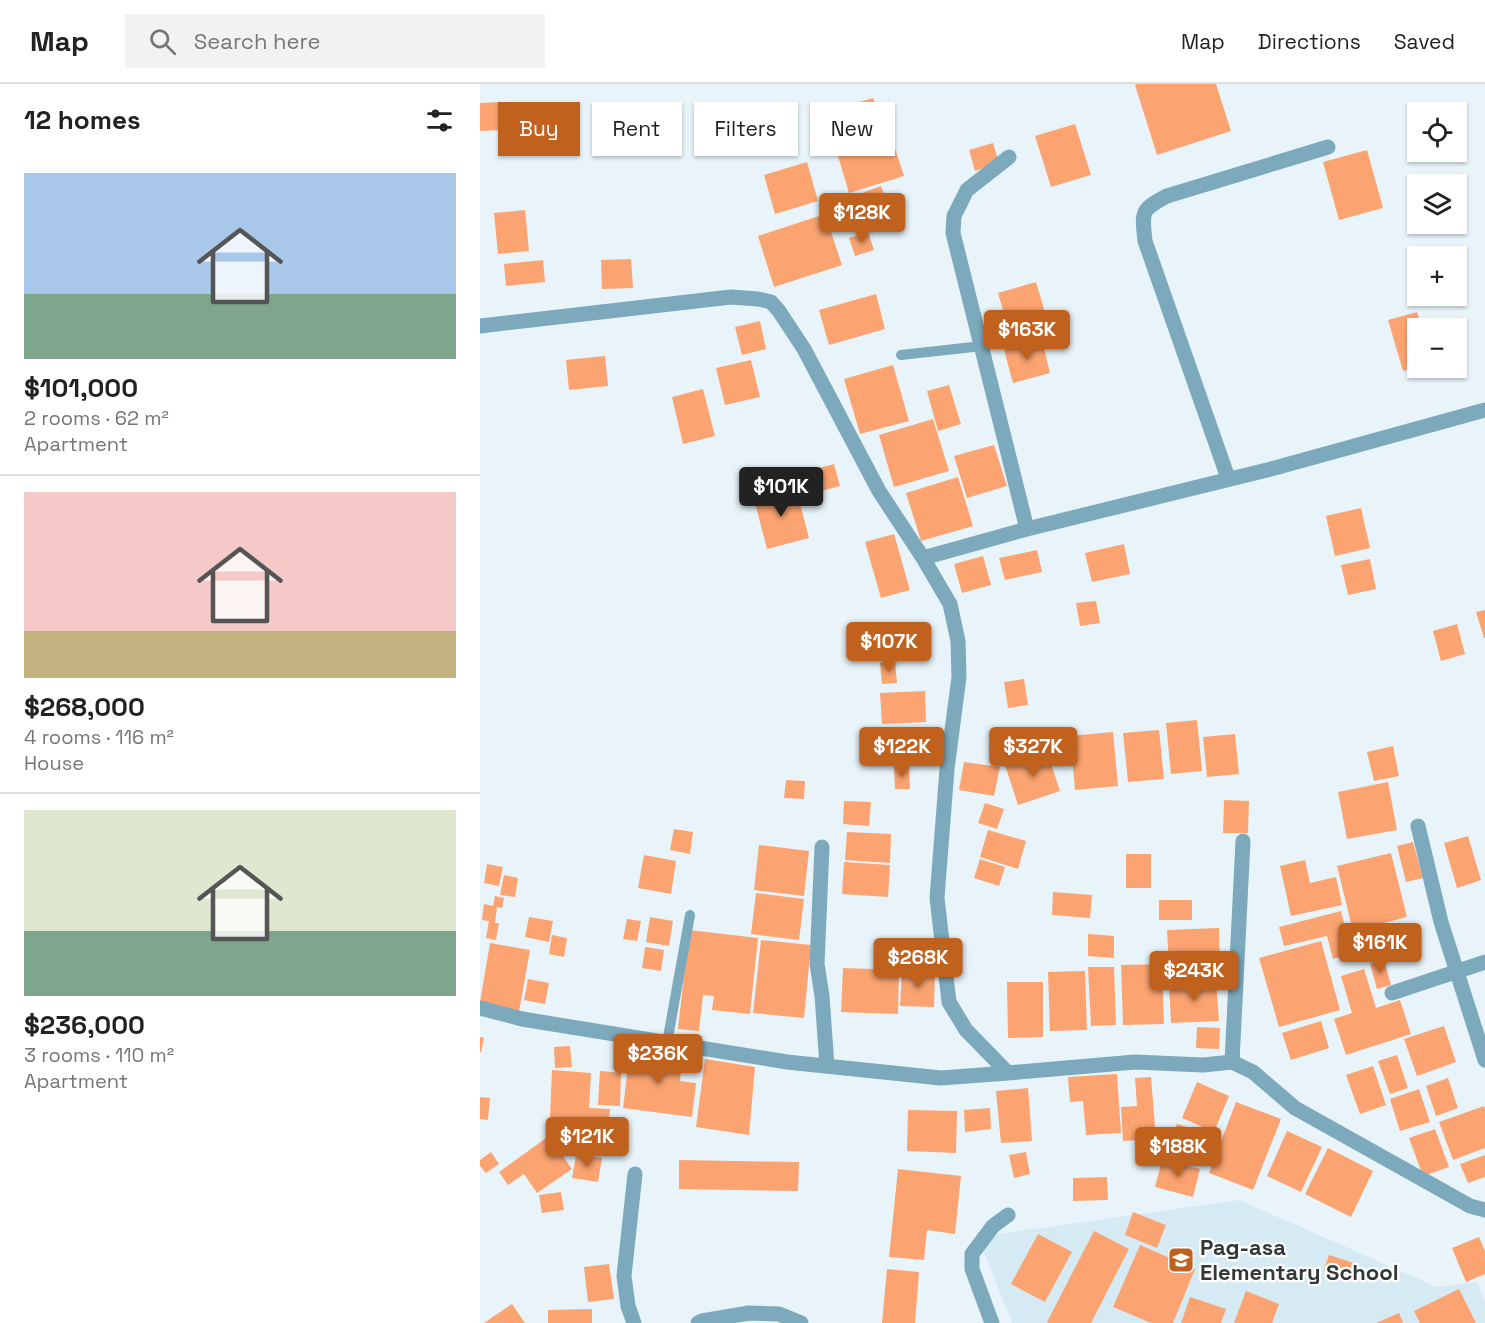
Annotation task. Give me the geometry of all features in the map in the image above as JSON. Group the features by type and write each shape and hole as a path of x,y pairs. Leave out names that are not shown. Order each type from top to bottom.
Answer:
{"street":[{"path":"1228,478 1145,241 1142,218 1149,205 1167,196 1328,147"},
{"path":"1009,157 968,190 954,216 953,233 1027,529"},
{"path":"480,326 731,297 771,302 779,311 804,349 879,491 950,604 958,641 959,677 947,769 937,898 949,1002 966,1030 1008,1072"},
{"path":"923,558 1485,410"},
{"path":"1418,826 1440,922 1485,1060"},
{"path":"1232,1062 1242,841"},
{"path":"822,847 817,964 822,996 827,1066"},
{"path":"1392,993 1485,962"},
{"path":"480,1008 522,1019 787,1062 941,1078 1136,1062 1203,1065 1232,1062 1253,1072 1295,1108 1470,1206 1485,1210"},
{"path":"634,1323 628,1306 624,1276 635,1174"},
{"path":"992,1323 972,1269 972,1254 993,1226 1008,1215"},
{"path":"698,1323 749,1313 779,1314 801,1323"}],"lane":[{"path":"901,355 982,346"},
{"path":"667,1042 690,915"}],"shaded area":[{"name":"Pag-asa Elementary School","path":"1239,1200 1437,1287 1477,1282 1485,1302 1485,1323 1012,1323 978,1237"}],"building":[{"path":"1216,84 1231,131 1157,155 1135,85"},
{"path":"873,98 874,102 859,102"},
{"path":"498,102 498,130 480,131 480,103"},
{"path":"1075,124 1091,175 1051,187 1035,136"},
{"path":"993,143 999,163 975,171 969,150"},
{"path":"895,148 904,176 849,193 838,156 895,156"},
{"path":"1367,150 1383,208 1339,220 1323,162"},
{"path":"807,162 818,201 775,214 764,175"},
{"path":"881,186 890,211 870,218 862,193"},
{"path":"525,210 529,251 498,254 494,213"},
{"path":"825,214 842,265 774,287 758,236"},
{"path":"868,232 874,250 855,256 849,238"},
{"path":"631,259 633,288 602,289 601,260"},
{"path":"543,260 545,282 506,286 504,264"},
{"path":"1036,282 1049,326 1011,337 998,293"},
{"path":"876,294 885,329 829,345 819,310"},
{"path":"1417,312 1419,318 1407,318 1407,370 1403,371 1388,320"},
{"path":"760,321 766,349 742,355 735,327"},
{"path":"1042,340 1050,373 1013,383 1004,350"},
{"path":"605,356 608,386 569,390 566,360"},
{"path":"751,360 760,397 725,405 716,368"},
{"path":"893,365 909,421 860,434 844,379"},
{"path":"949,385 961,424 938,431 927,391"},
{"path":"703,389 715,436 683,444 672,397"},
{"path":"933,419 949,471 894,487 879,435"},
{"path":"994,445 1007,486 967,498 954,456"},
{"path":"834,464 840,486 807,495 801,473"},
{"path":"958,477 973,526 921,541 906,493"},
{"path":"796,488 809,538 767,549 754,499"},
{"path":"1361,508 1370,548 1335,556 1326,516"},
{"path":"894,534 910,590 881,598 865,542"},
{"path":"1124,544 1130,574 1092,582 1085,553"},
{"path":"1037,550 1042,572 1005,580 999,558"},
{"path":"983,556 991,585 962,593 954,564"},
{"path":"1370,559 1376,589 1348,595 1341,565"},
{"path":"1096,601 1100,623 1080,626 1076,603"},
{"path":"1485,610 1485,638 1484,638 1476,612"},
{"path":"1457,624 1465,654 1441,661 1433,631"},
{"path":"895,661 897,683 882,684 880,663"},
{"path":"1024,679 1028,705 1008,708 1004,682"},
{"path":"925,691 926,722 882,724 880,693"},
{"path":"1197,720 1202,771 1171,774 1166,723"},
{"path":"1159,730 1164,779 1128,782 1123,733"},
{"path":"1113,732 1118,786 1075,790 1070,736"},
{"path":"1235,734 1239,774 1207,777 1203,737"},
{"path":"934,743 935,762 908,764 907,745"},
{"path":"1393,746 1399,776 1374,781 1367,752"},
{"path":"1047,751 1060,791 1018,805 1005,765"},
{"path":"964,762 1000,767 994,796 959,790"},
{"path":"894,767 909,767 910,789 895,789"},
{"path":"786,780 805,781 804,799 784,798"},
{"path":"1388,782 1397,830 1347,839 1338,792"},
{"path":"1224,800 1249,801 1248,833 1223,833"},
{"path":"844,801 871,802 869,826 843,824"},
{"path":"985,803 1004,809 997,829 978,823"},
{"path":"674,829 693,832 690,854 670,850"},
{"path":"988,830 1026,841 1018,869 980,857"},
{"path":"847,832 891,834 890,863 845,860"},
{"path":"1468,836 1481,880 1457,888 1444,843"},
{"path":"1413,842 1423,878 1406,882 1397,846"},
{"path":"759,845 809,851 804,896 754,890"},
{"path":"1391,853 1407,917 1353,931 1337,866"},
{"path":"1126,854 1151,854 1151,888 1126,888"},
{"path":"644,855 676,861 671,894 638,888"},
{"path":"980,859 1005,867 999,886 974,878"},
{"path":"1305,860 1310,883 1336,877 1342,905 1291,916 1280,866"},
{"path":"844,862 890,865 888,897 842,894"},
{"path":"487,864 503,867 499,886 484,883"},
{"path":"504,875 518,878 515,897 500,895"},
{"path":"1053,892 1092,895 1090,918 1052,915"},
{"path":"756,893 804,899 799,940 751,934"},
{"path":"495,896 504,898 502,908 497,907 495,923 499,923 496,940 486,938 489,921 482,920 484,904 493,906"},
{"path":"1159,900 1192,900 1192,920 1159,920"},
{"path":"1341,911 1352,953 1333,959 1327,936 1284,946 1279,927"},
{"path":"529,917 553,921 549,942 525,937"},
{"path":"650,917 673,921 669,946 646,942"},
{"path":"627,919 641,921 637,941 623,939"},
{"path":"1404,923 1410,946 1372,957 1366,934"},
{"path":"1219,928 1220,965 1169,967 1167,930"},
{"path":"689,930 758,938 750,1014 712,1010 714,996 703,995 699,1031 678,1029"},
{"path":"1088,934 1114,936 1114,958 1088,956"},
{"path":"552,935 567,938 564,957 549,954"},
{"path":"761,940 811,945 804,1018 753,1013"},
{"path":"1321,941 1340,1010 1279,1027 1259,958"},
{"path":"490,943 530,950 519,1012 480,1002"},
{"path":"645,947 664,950 661,971 642,968"},
{"path":"1384,960 1391,985 1377,989 1370,964"},
{"path":"1162,964 1164,1024 1123,1025 1121,965"},
{"path":"1088,967 1114,967 1116,1025 1091,1026"},
{"path":"843,968 899,970 898,1014 841,1012"},
{"path":"1364,969 1376,1008 1400,1000 1411,1034 1346,1055 1334,1019 1352,1013 1341,976"},
{"path":"902,971 935,972 934,1007 900,1006"},
{"path":"1085,971 1087,1030 1050,1031 1048,972"},
{"path":"528,979 549,983 545,1004 524,1000"},
{"path":"1216,980 1219,1021 1171,1023 1169,983"},
{"path":"1007,982 1043,982 1043,1037 1008,1038"},
{"path":"1321,1021 1329,1048 1291,1060 1282,1033"},
{"path":"1444,1026 1456,1062 1417,1076 1404,1039"},
{"path":"1197,1027 1220,1028 1219,1049 1196,1048"},
{"path":"480,1037 484,1038 481,1052 480,1052"},
{"path":"570,1046 572,1067 555,1068 554,1047"},
{"path":"630,1050 682,1056 680,1081 696,1083 692,1117 623,1108"},
{"path":"1397,1055 1408,1088 1390,1094 1378,1061"},
{"path":"705,1059 755,1067 749,1135 696,1127"},
{"path":"1373,1066 1386,1105 1360,1114 1346,1075"},
{"path":"552,1070 591,1073 589,1108 610,1109 609,1121 550,1117"},
{"path":"600,1071 621,1073 620,1106 598,1105"},
{"path":"1117,1074 1121,1133 1086,1135 1083,1101 1070,1102 1068,1077"},
{"path":"1151,1077 1156,1139 1123,1141 1121,1107 1137,1106 1135,1078"},
{"path":"1448,1078 1458,1108 1436,1116 1426,1086"},
{"path":"1197,1082 1229,1096 1214,1132 1182,1118"},
{"path":"1028,1088 1032,1141 1001,1143 996,1091"},
{"path":"1419,1089 1430,1122 1400,1131 1390,1099"},
{"path":"480,1097 490,1098 488,1120 480,1119"},
{"path":"1236,1102 1281,1119 1253,1190 1209,1173"},
{"path":"1484,1106 1485,1148 1453,1160 1439,1122"},
{"path":"990,1108 991,1129 965,1132 964,1110"},
{"path":"908,1110 957,1111 956,1153 907,1151"},
{"path":"1177,1124 1211,1134 1202,1164 1158,1151 1164,1131 1174,1134"},
{"path":"571,1127 601,1128 600,1149 570,1148"},
{"path":"1435,1129 1449,1167 1423,1176 1409,1138"},
{"path":"1287,1131 1322,1147 1301,1192 1267,1176"},
{"path":"549,1136 572,1169 537,1193 524,1174 508,1185 499,1172"},
{"path":"1328,1148 1373,1171 1351,1217 1305,1194"},
{"path":"491,1152 499,1164 486,1173 480,1166 480,1160"},
{"path":"1026,1152 1030,1174 1014,1178 1009,1155"},
{"path":"576,1155 602,1158 598,1182 572,1178"},
{"path":"1485,1155 1485,1177 1468,1183 1460,1164"},
{"path":"679,1160 799,1162 798,1191 679,1189"},
{"path":"1162,1160 1200,1169 1193,1197 1155,1187"},
{"path":"898,1169 961,1176 955,1234 927,1230 924,1260 889,1257"},
{"path":"1107,1177 1108,1200 1073,1201 1073,1178"},
{"path":"561,1192 564,1210 542,1213 539,1195"},
{"path":"1133,1212 1166,1225 1157,1248 1125,1235"},
{"path":"1094,1231 1129,1249 1091,1323 1048,1323 1047,1322"},
{"path":"1038,1234 1072,1252 1045,1302 1011,1284"},
{"path":"1479,1237 1485,1251 1485,1274 1466,1282 1452,1248"},
{"path":"1140,1245 1195,1269 1173,1323 1151,1323 1113,1307"},
{"path":"1329,1255 1357,1264 1352,1279 1324,1269"},
{"path":"609,1264 614,1299 588,1302 584,1267"},
{"path":"887,1269 919,1272 915,1323 882,1323"},
{"path":"1459,1289 1476,1323 1420,1323 1414,1311"},
{"path":"1246,1291 1279,1304 1272,1323 1234,1323"},
{"path":"1190,1297 1226,1309 1221,1323 1181,1323"},
{"path":"512,1304 525,1323 484,1323"},
{"path":"592,1309 592,1323 548,1323 548,1310"},
{"path":"1399,1313 1403,1323 1376,1323"}],"place":[{"name":"Pag-asa Elementary School","path":"1181,1260"}]}
